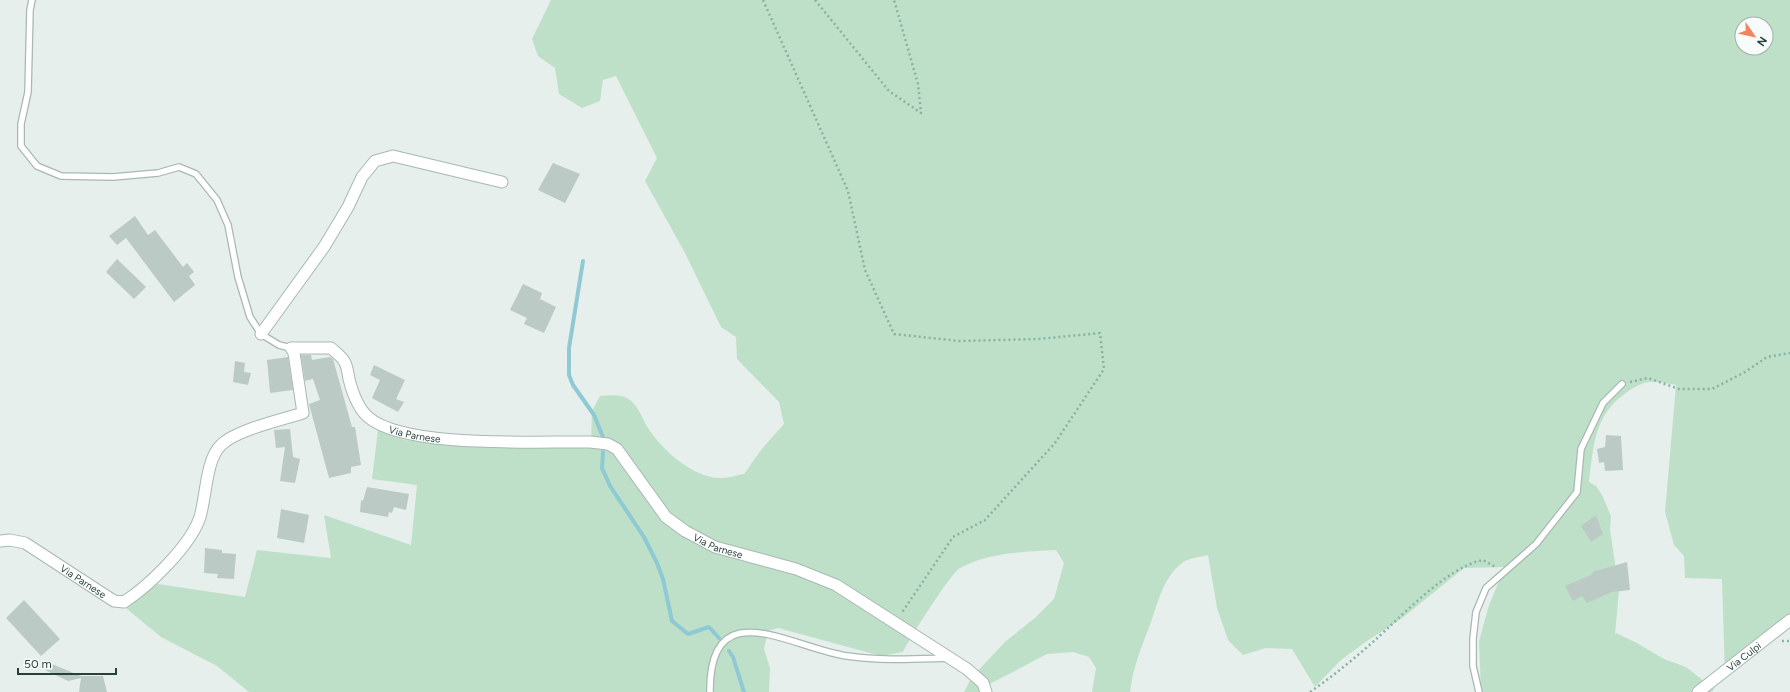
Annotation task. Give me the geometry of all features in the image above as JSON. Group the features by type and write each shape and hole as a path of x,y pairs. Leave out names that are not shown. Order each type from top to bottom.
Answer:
{"street":[{"path":"262,334 324,247 348,207 362,177 375,161 393,156 502,182"},
{"name":"Via Parnese","path":"0,541 10,540 25,543 114,601 124,602 138,593 164,568 190,537 200,518 213,457 220,446 230,437 302,413 295,361 291,348 331,348 345,362 356,397 367,416 378,424 400,432 464,441 590,442 608,444 617,449 666,517 685,532 715,547 796,569 836,585 948,658 967,668 983,683 986,692"},
{"name":"Via Culpi","path":"1698,692 1790,620"}],"lane":[{"path":"32,0 30,10 28,92 21,124 21,146 37,166 62,176 113,177 158,173 179,167 196,174 218,200 228,225 238,278 250,317 262,334 279,344 291,348"},
{"path":"1479,692 1473,666 1472,639 1476,612 1486,588 1502,572 1536,544 1577,492 1581,449 1603,403 1622,384"},
{"path":"710,692 710,674 715,653 725,639 740,632 773,635 845,656 887,660 948,658"}],"path":[{"path":"763,0 848,191 865,270 894,334 959,341 1039,339 1100,333 1104,369 1055,443 985,520 952,537 895,623"},
{"path":"815,0 888,91 921,113 918,84 894,0"},
{"path":"1622,384 1648,378 1679,389 1712,389 1745,372 1767,357 1790,353"},
{"path":"1310,692 1338,672 1444,579 1472,562 1483,560 1502,572"}],"green space":[{"path":"551,0 1790,0 1790,621 1725,677 1722,579 1685,578 1684,556 1674,545 1665,512 1676,385 1660,382 1648,382 1636,386 1613,404 1600,424 1596,434 1592,458 1589,482 1596,486 1602,495 1611,516 1610,529 1619,591 1615,634 1616,633 1637,643 1664,659 1686,667 1714,689 1712,692 1481,692 1479,641 1489,605 1505,567 1464,568 1401,619 1341,660 1315,687 1292,649 1266,648 1243,655 1228,640 1217,608 1208,555 1185,561 1176,569 1166,582 1133,673 1130,692 1092,692 1096,668 1089,657 1073,652 1047,654 980,689 981,692 964,692 972,677 1006,641 1036,617 1054,599 1064,563 1056,550 1019,552 995,556 960,568 939,594 903,652 881,656 778,628 768,631 764,649 770,668 769,692 249,692 217,666 161,637 121,604 151,583 245,597 257,550 331,558 324,515 411,545 417,485 372,479 378,430 405,440 437,443 591,444 592,411 600,396 619,396 627,398 633,403 654,437 680,462 701,474 712,477 728,478 744,474 761,450 784,424 779,402 737,359 736,337 721,327 685,253 645,181 657,158 616,76 603,80 600,101 582,108 559,94 555,68 538,56 532,39"}],"building":[{"path":"553,163 580,174 565,203 538,190"},
{"path":"135,216 148,235 155,230 183,267 187,263 194,272 189,276 195,285 174,302 126,238 117,245 109,236"},
{"path":"117,259 146,287 134,299 106,272"},
{"path":"523,284 542,293 540,299 556,307 544,333 524,324 527,318 510,310"},
{"path":"301,355 311,355 312,360 330,357 333,359 352,427 355,427 361,465 351,467 351,473 329,478 309,404 320,400 313,379 305,381"},
{"path":"288,357 293,390 270,393 267,360"},
{"path":"235,361 245,363 244,372 251,373 248,385 233,382"},
{"path":"374,365 405,380 396,399 404,402 398,412 372,398 380,380 370,375"},
{"path":"290,429 293,457 300,459 295,483 280,481 285,447 276,448 274,430"},
{"path":"1606,435 1621,436 1623,470 1605,471 1604,462 1599,463 1597,449 1605,447"},
{"path":"367,487 409,494 406,510 394,507 392,513 389,512 388,517 360,512 361,500 363,501"},
{"path":"281,509 309,515 304,543 277,538"},
{"path":"1596,515 1603,534 1591,542 1581,526"},
{"path":"205,548 222,550 222,553 236,554 234,579 217,578 218,574 204,573"},
{"path":"1627,562 1630,590 1612,592 1587,603 1582,596 1573,601 1565,586 1593,574 1592,572"},
{"path":"24,600 60,639 41,656 6,618"},
{"path":"47,662 81,676 103,676 107,692 79,692 81,678 68,681 43,669"}],"waterway":[{"path":"583,261 569,348 569,375 573,385 594,415 603,437"},
{"path":"603,452 602,468 610,486 644,537 657,563 663,579 672,621 688,634 709,627 719,638"},
{"path":"729,651 733,657 744,692"}]}
